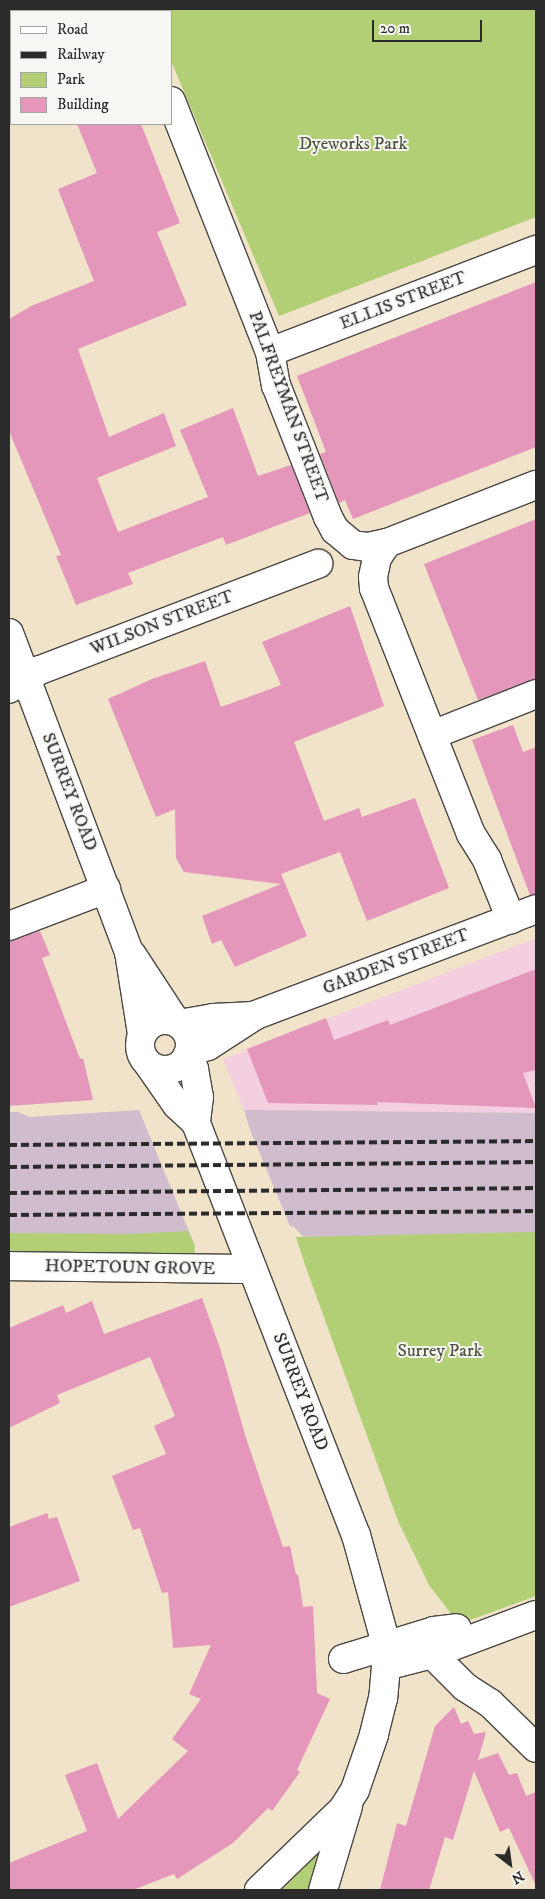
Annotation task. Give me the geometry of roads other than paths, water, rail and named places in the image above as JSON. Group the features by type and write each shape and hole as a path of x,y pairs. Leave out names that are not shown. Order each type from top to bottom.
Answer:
{"street":[{"name":"PALFREYMAN STREET","path":"172,104 270,352 276,385 328,517 335,530 353,545 368,547 387,543"},
{"name":"ELLIS STREET","path":"270,352 536,250"},
{"path":"511,919 487,860 471,834 374,588 373,577 377,558 387,543 536,485"},
{"name":"WILSON STREET","path":"17,684 40,670 318,564"},
{"name":"SURREY ROAD","path":"9,633 17,684 106,889 129,952 142,1034"},
{"path":"432,734 536,694"},
{"path":"9,926 106,889"},
{"name":"GARDEN STREET","path":"189,1053 208,1046 256,1016 536,909"},
{"name":"SURREY ROAD","path":"129,952 178,1023"},
{"name":"GARDEN STREET","path":"178,1023 213,1018 256,1016"},
{"path":"160,1020 178,1023 189,1036 189,1053 176,1068 167,1070 149,1065 140,1051 142,1034 146,1027 160,1020"},
{"name":"SURREY ROAD","path":"189,1053 199,1097 196,1123"},
{"name":"SURREY ROAD","path":"149,1065 177,1105 196,1123 356,1535 380,1616 385,1656 382,1698 374,1735 350,1800 323,1890"},
{"name":"HOPETOUN GROVE","path":"9,1266 252,1269"},
{"path":"343,1659 432,1654 536,1615"},
{"path":"385,1656 434,1631 457,1628"},
{"path":"432,1654 465,1687 490,1703 536,1748"},
{"path":"259,1890 307,1845 350,1800"}],"railway":[{"path":"9,1145 536,1141"},
{"path":"9,1167 536,1162"},
{"path":"9,1193 536,1188"},
{"path":"9,1215 536,1211"}],"park label":[{"name":"Dyeworks Park","path":"353,144"},
{"name":"Surrey Park","path":"440,1351"}]}
